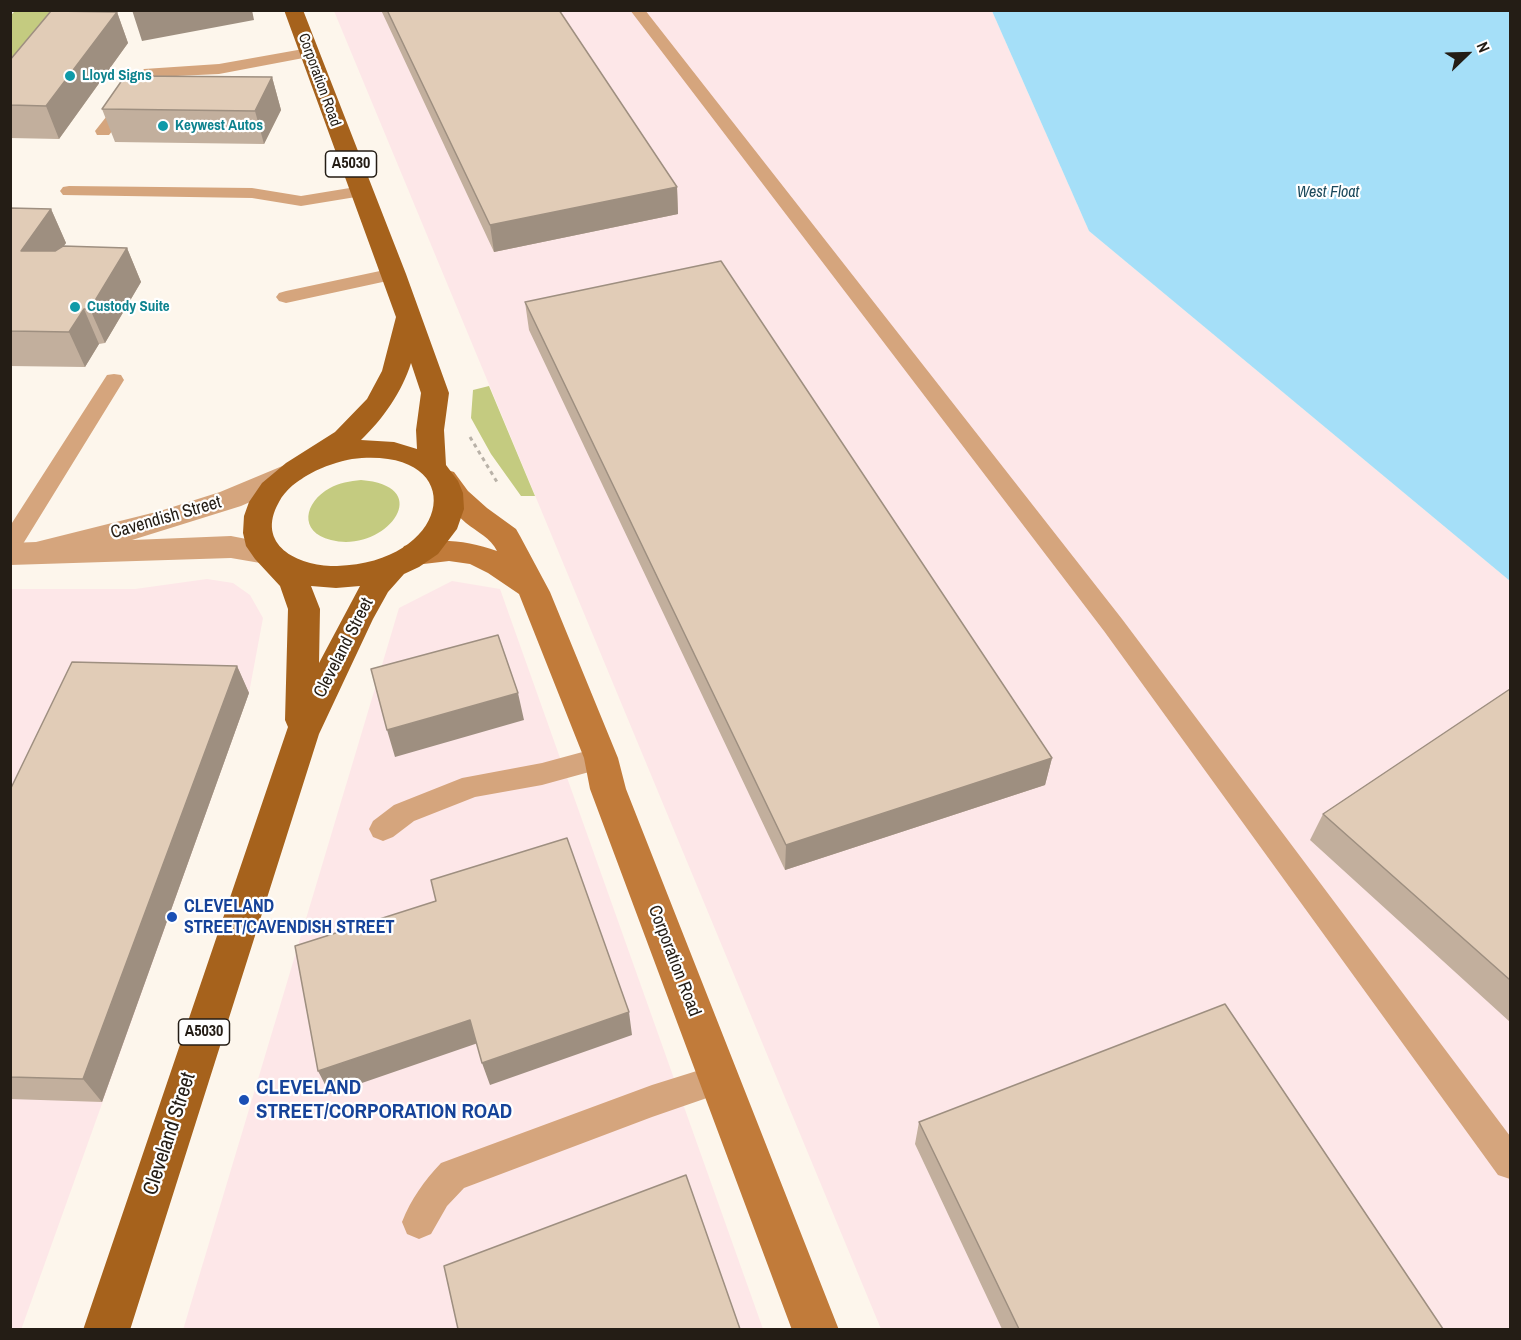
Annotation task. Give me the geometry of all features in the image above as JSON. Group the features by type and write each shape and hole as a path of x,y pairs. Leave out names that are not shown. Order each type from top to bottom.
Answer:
{"main road":[{"name":"Corporation Road","path":"293,10 394,274 435,393 430,430 438,473 458,498 505,536 534,592 601,758 608,789 816,1329"},
{"name":"Corporation Road","path":"302,466 339,444 355,429 385,393 400,362 408,318"},
{"path":"365,449 402,453 438,473 449,494 449,509 443,525 432,540 404,560 363,575 332,578 302,574 272,558 258,537 256,520 262,503 274,487 302,466 339,453 365,449"},
{"name":"Corporation Road","path":"404,560 450,550 487,557 505,568 534,592"},
{"name":"Cleveland Street","path":"272,558 294,582 304,609 306,625 302,734"},
{"name":"Cleveland Street","path":"106,1329 302,734 357,618 377,584 404,560"}],"street":[{"name":"Cavendish Street","path":"19,551 206,508 245,494 302,466"},
{"name":"Cavendish Street","path":"19,551 231,547 272,558"}],"lane":[{"path":"637,10 1113,625 1510,1162"},
{"path":"103,131 150,72 219,69 309,53"},
{"path":"69,191 252,193 301,201 362,190"},
{"path":"286,297 394,274"},
{"path":"19,551 114,380"},
{"path":"383,829 404,813 472,786 542,774 601,758"},
{"path":"419,1222 435,1194 453,1175 652,1101 719,1079"}],"path":[{"path":"467,433 502,490"}],"shaded area":[{"path":"334,11 992,11 1089,231 1510,581 1510,1329 881,1329"},
{"path":"207,579 233,583 250,595 263,618 249,693 21,1330 10,1329 10,589 135,589"},
{"path":"452,581 500,589 763,1329 183,1330 399,608"}],"green space":[{"path":"15,11 104,11 63,32 11,100 10,16"},
{"path":"489,386 535,496 521,496 491,454 471,418 473,390"},
{"path":"361,480 384,485 396,494 400,505 395,518 385,529 351,542 331,540 320,536 309,524 310,508 315,501 333,486"}],"water":[{"name":"West Float","path":"992,11 1510,11 1510,581 1089,231"}],"building":[{"path":"387,10 559,10 677,187 490,225"},
{"path":"51,11 117,12 46,106 10,105 10,60"},
{"path":"125,76 272,77 255,111 102,109"},
{"path":"10,208 51,209 21,251 55,251 63,246 127,248 90,309 84,309 69,332 10,331"},
{"path":"721,261 1052,758 786,845 525,302"},
{"path":"498,635 518,693 387,730 371,669"},
{"path":"72,662 237,666 83,1079 10,1077 10,790"},
{"path":"1510,689 1510,980 1323,814"},
{"path":"567,838 629,1012 482,1063 470,1020 318,1071 295,946 436,901 431,880"},
{"path":"1225,1004 1443,1329 1019,1329 919,1122"},
{"path":"686,1175 740,1329 458,1329 444,1266"}],"place":[{"name":"Lloyd Signs","path":"70,76"},
{"name":"Keywest Autos","path":"163,126"},
{"name":"Custody Suite","path":"75,307"},
{"name":"CLEVELAND STREET/CAVENDISH STREET","path":"172,917"},
{"name":"CLEVELAND STREET/CORPORATION ROAD","path":"244,1100"}]}
